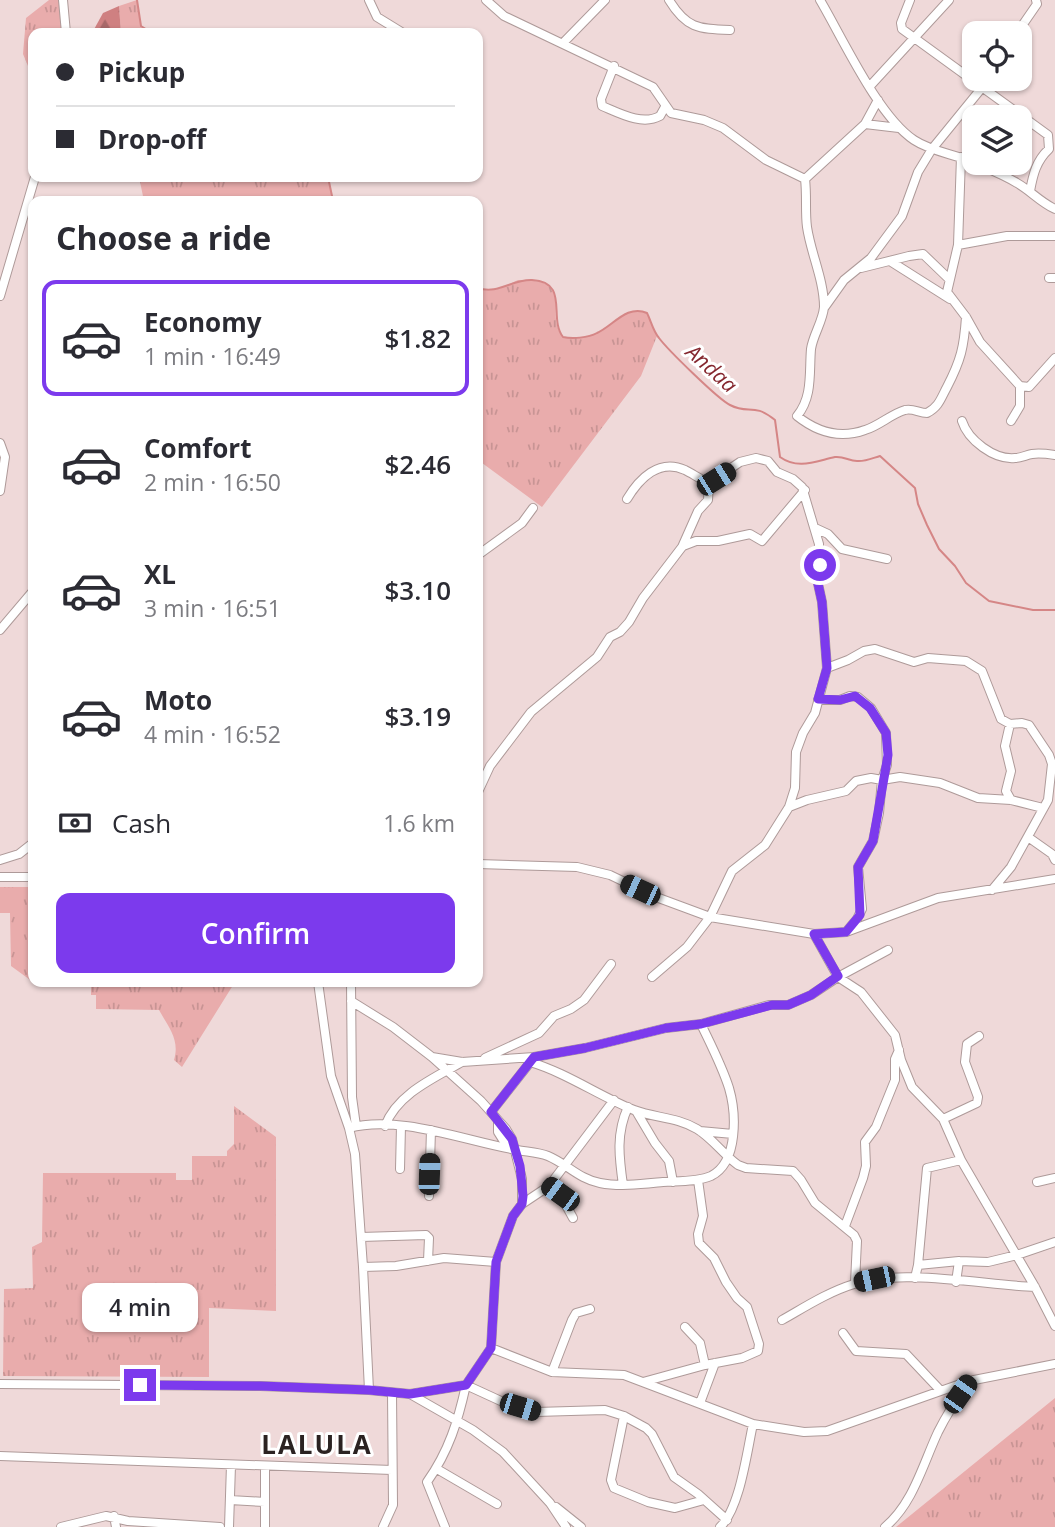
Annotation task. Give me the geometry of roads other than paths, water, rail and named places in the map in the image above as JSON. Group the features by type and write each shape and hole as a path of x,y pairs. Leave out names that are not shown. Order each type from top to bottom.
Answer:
{"street":[{"path":"62,0 65,28"},
{"path":"369,0 377,17 395,28"},
{"path":"486,0 494,10 653,87 665,107 675,114 704,120 723,128 766,160 805,179"},
{"path":"494,10 502,0"},
{"path":"562,44 605,0"},
{"path":"669,0 689,25 730,30"},
{"path":"820,0 878,100 899,128 932,149 961,157 958,245 947,292 951,299 966,317 980,342 1020,386 1029,387 1055,358"},
{"path":"909,0 901,27 962,74"},
{"path":"870,86 949,0"},
{"path":"1026,21 1037,5 1036,0"},
{"path":"614,66 601,99 602,106 623,115 649,120 660,116 665,107"},
{"path":"966,317 962,356 941,400 933,410 921,413 908,409 864,431 832,433 811,427 797,416 804,407 808,394 812,370 811,347 824,308 844,280 871,258 902,216 918,172 932,149 980,91"},
{"path":"985,91 1048,135 1049,149 1041,156 1034,171 1030,191"},
{"path":"824,308 807,226 805,179 865,124 878,100"},
{"path":"865,124 899,128"},
{"path":"1015,181 1034,171"},
{"path":"1002,175 1030,191 1040,202 1055,209"},
{"path":"0,296 28,201"},
{"path":"958,245 1007,236 1055,236"},
{"path":"858,269 923,254 949,279"},
{"path":"890,261 951,299"},
{"path":"1011,421 1020,406 1020,386"},
{"path":"962,421 970,436 987,450 1005,457 1055,455"},
{"path":"0,443 5,457 0,491"},
{"path":"652,977 687,947 710,917 732,871 765,845 789,807 796,788 796,752 815,713 827,668 822,602 817,579 820,555 816,528 805,490 800,483 777,472 768,461 755,458 740,463 709,483"},
{"path":"628,499 645,475 666,466 681,468 709,483"},
{"path":"483,781 490,766 531,712 573,679 597,657 610,637 620,632 657,577 682,547 698,512 708,500 709,483"},
{"path":"682,547 696,541 718,541 750,534 762,541 805,490"},
{"path":"483,552 522,523 533,508"},
{"path":"816,528 828,534 844,550 887,559"},
{"path":"0,630 28,597"},
{"path":"827,668 864,651 875,649 914,662 928,658 966,661 982,671 1001,719 1010,724 1029,725 1049,755 1052,772 1048,800 1011,867 992,890"},
{"path":"818,699 840,700 855,696 870,708 886,733 887,765 882,779 873,841 858,867 862,909 846,932"},
{"path":"1010,724 1005,746 1011,771 1006,791 1011,800"},
{"path":"789,807 846,791 856,781 870,778 905,778 940,783 978,798 1011,800 1043,808"},
{"path":"1028,837 1052,854 1055,860"},
{"path":"0,860 19,854 28,847"},
{"path":"483,864 577,867 610,875 656,897 710,917 814,934 846,932 939,898 1055,879"},
{"path":"0,877 28,877"},
{"path":"814,934 838,976 866,998 895,1035 912,1087 943,1119 961,1160 1055,1326"},
{"path":"432,1057 462,1062 532,1060 666,1028 701,1024 772,1005 788,1005 811,995 838,976 888,950"},
{"path":"477,1062 539,1033 554,1016 572,1009 584,1000 611,964"},
{"path":"319,987 331,1076 352,1127"},
{"path":"351,987 352,1127 369,1390"},
{"path":"351,1001 393,1027 432,1057 498,1120 512,1139 512,1149 522,1179 522,1204"},
{"path":"352,1127 401,1126 431,1130 547,1156 584,1178 601,1184 698,1180 718,1171 727,1157 733,1134 732,1101 728,1084 701,1024"},
{"path":"943,1119 973,1106 979,1100 965,1062 967,1044 979,1036"},
{"path":"845,1226 865,1171 865,1142 876,1127 895,1080 898,1049"},
{"path":"532,1060 636,1111 673,1118 700,1131 727,1157 746,1168 793,1171 815,1203 845,1226 857,1241 855,1283"},
{"path":"491,1112 532,1060"},
{"path":"385,1126 395,1106 462,1062"},
{"path":"445,1527 427,1483 437,1469 458,1422 466,1385 491,1348 496,1262 513,1216 522,1204 549,1186 614,1100"},
{"path":"623,1185 618,1146 621,1121 628,1107"},
{"path":"636,1111 654,1143 669,1161 673,1182"},
{"path":"400,1169 401,1126"},
{"path":"429,1196 431,1130"},
{"path":"700,1131 733,1134"},
{"path":"915,1278 927,1168 961,1160"},
{"path":"1037,1182 1055,1178"},
{"path":"642,1382 742,1358 758,1351 759,1344 747,1307 726,1282 714,1258 698,1243 704,1216 698,1180"},
{"path":"549,1186 560,1194 573,1218"},
{"path":"361,1237 426,1235 429,1238 428,1261"},
{"path":"918,1265 959,1261 988,1262 1055,1242"},
{"path":"363,1268 444,1258 496,1262"},
{"path":"956,1282 959,1261"},
{"path":"782,1320 822,1297 855,1283 874,1279 915,1278 1035,1287"},
{"path":"552,1372 576,1313 590,1308"},
{"path":"685,1327 700,1343 705,1365"},
{"path":"842,1333 856,1351 906,1354 940,1390"},
{"path":"491,1348 552,1372 624,1375 753,1424 804,1432 827,1431 969,1381 1055,1364"},
{"path":"700,1403 715,1363"},
{"path":"885,1527 906,1502 945,1419 969,1381"},
{"path":"0,1384 260,1386 410,1394 466,1385 503,1402 536,1412 605,1410 624,1416 646,1428 652,1434 674,1477 727,1520"},
{"path":"383,1527 393,1505 392,1392"},
{"path":"410,1394 473,1430 503,1452 550,1503 566,1527"},
{"path":"624,1416 611,1480 614,1488 648,1502 675,1508 704,1500"},
{"path":"720,1527 727,1520 738,1488 753,1424"},
{"path":"0,1456 392,1470"},
{"path":"229,1527 230,1465"},
{"path":"265,1466 265,1527"},
{"path":"437,1469 497,1504"},
{"path":"230,1500 265,1502"},
{"path":"550,1503 581,1527"},
{"path":"61,1527 106,1516 128,1521 220,1527"},
{"path":"114,1516 116,1527"}],"waterway":[{"name":"Andaa","path":"137,0 141,26 144,28"},
{"name":"Andaa","path":"329,182 332,196"},
{"name":"Andaa","path":"483,289 492,290 525,280 544,282 555,294 559,329 563,337 567,338 593,335 633,311 647,313 659,338 715,394 736,408 761,411 775,420 780,457 800,464 835,457 860,461 880,456 915,488 918,504 939,549 966,583 989,601 1033,610 1055,610"}],"district":[{"name":"LALULA","path":"317,1444"}]}
